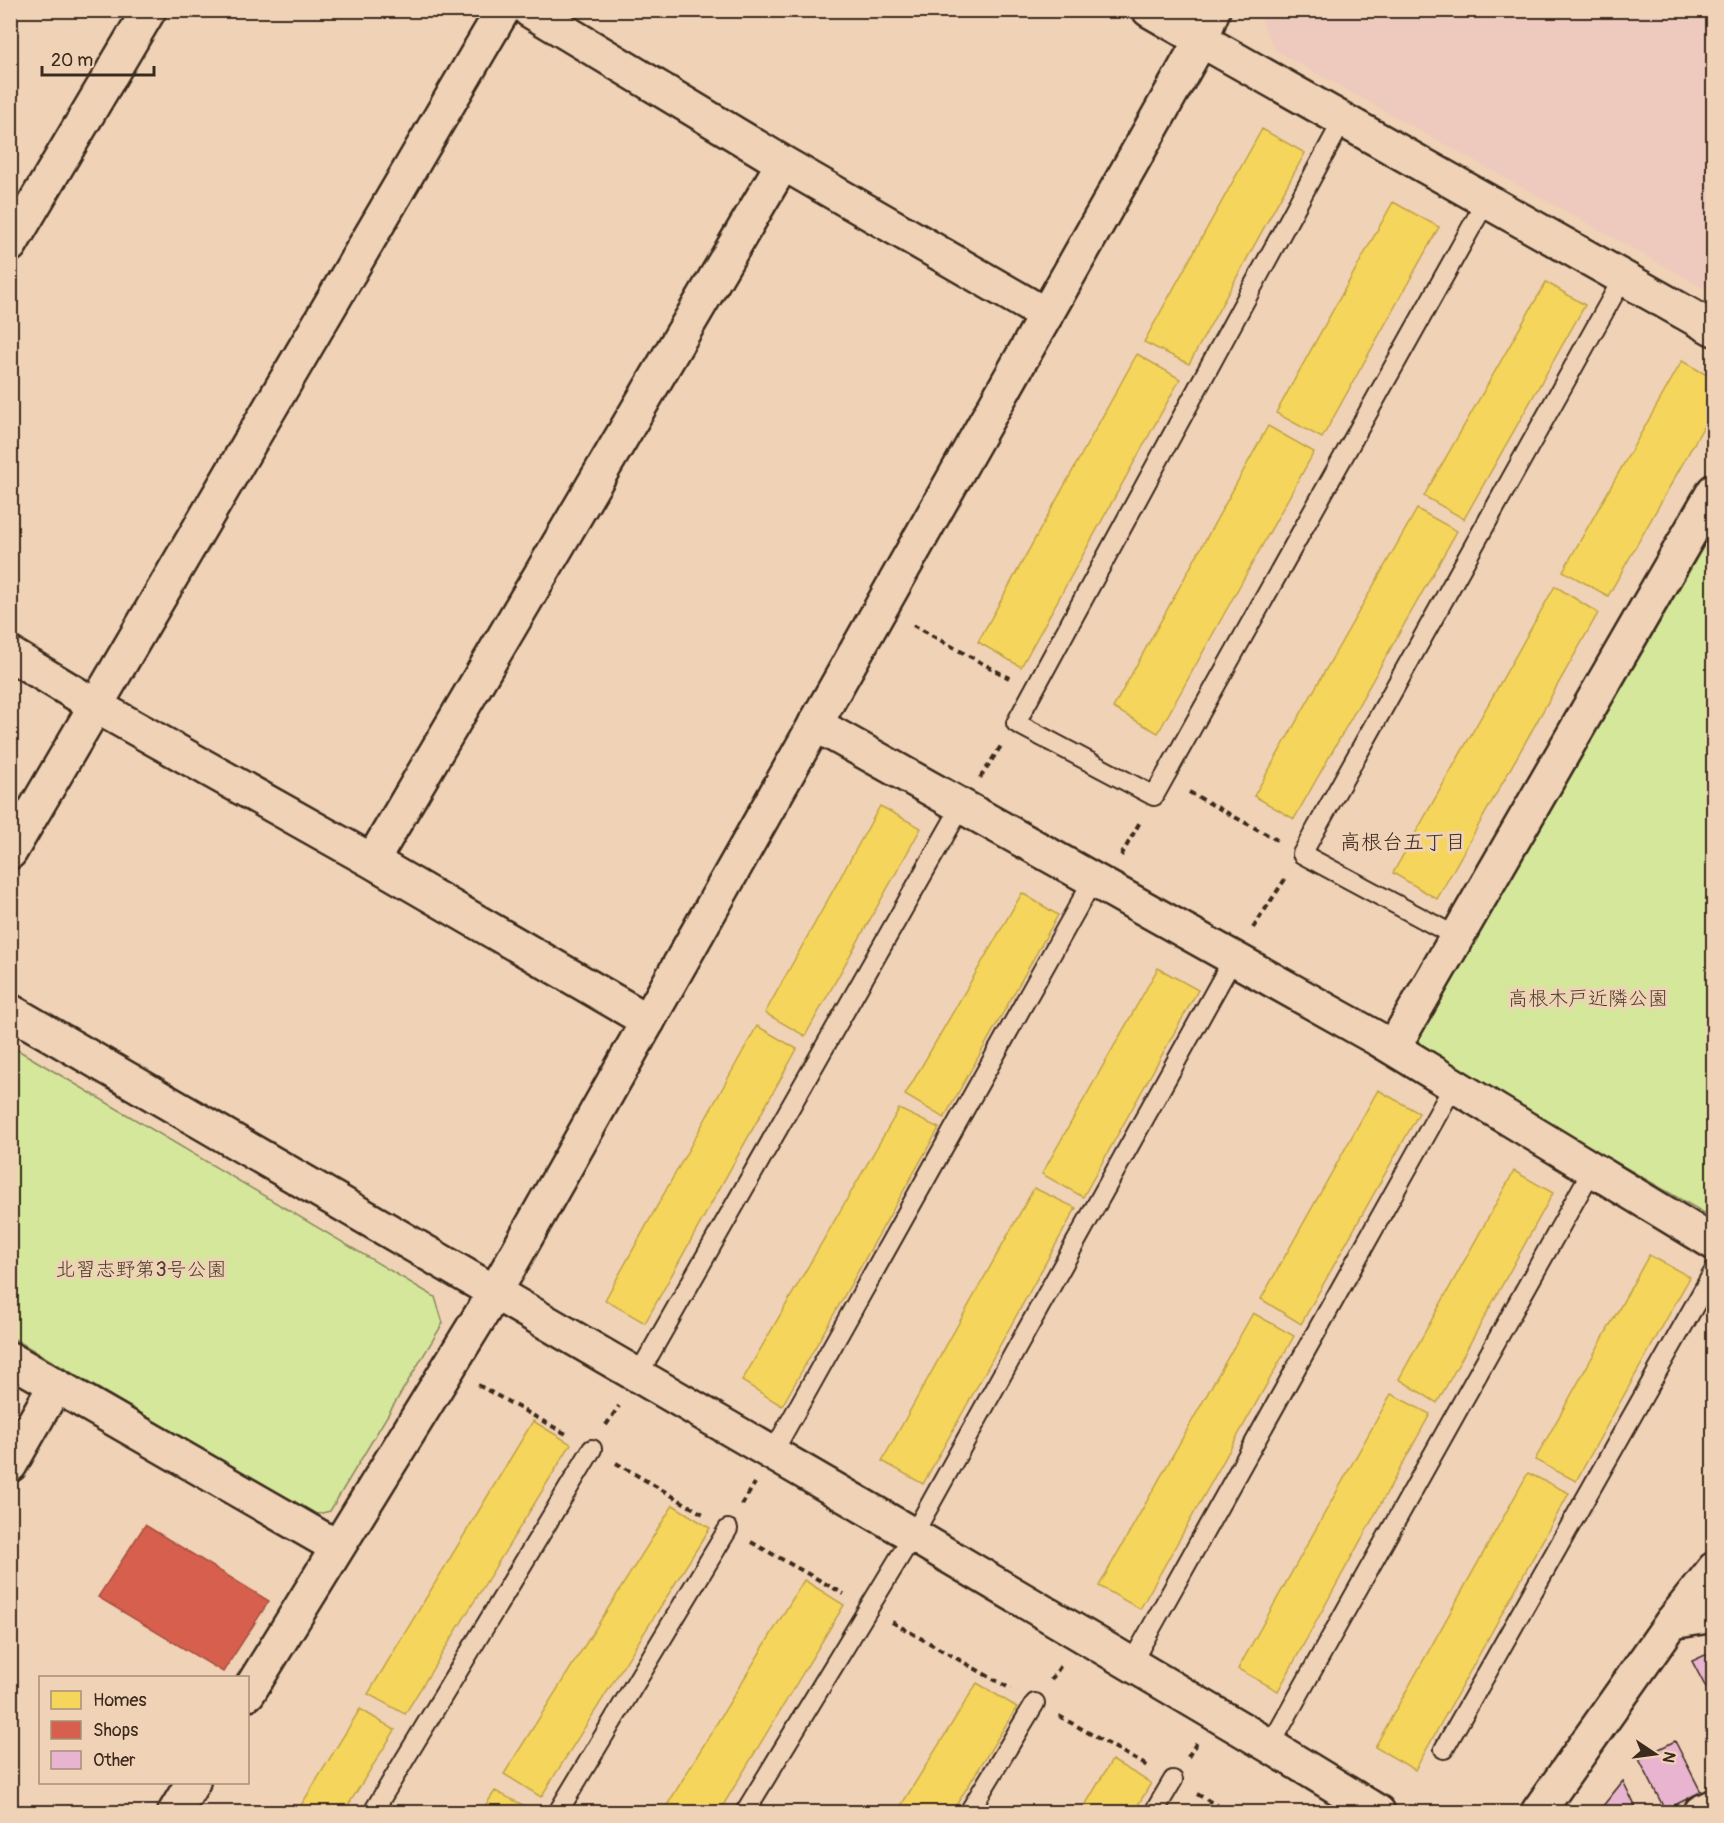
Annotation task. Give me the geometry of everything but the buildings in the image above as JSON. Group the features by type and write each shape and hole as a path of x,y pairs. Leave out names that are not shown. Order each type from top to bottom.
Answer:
{"street":[{"path":"10,244 148,10"},
{"path":"10,852 503,10"},
{"path":"529,10 783,163 1046,315"},
{"path":"1149,10 1713,328"},
{"path":"249,1691 495,1292 1201,40 1213,10"},
{"path":"372,861 783,163"},
{"path":"1393,1048 1713,491"},
{"path":"10,654 96,706 372,861 648,1021"},
{"path":"815,724 1393,1048 1713,1243"},
{"path":"10,1011 913,1535 1378,1812"},
{"path":"10,1359 337,1547"},
{"path":"10,1465 55,1386"},
{"path":"1538,1812 1672,1622 1713,1569"},
{"path":"1672,1622 1713,1615"},
{"path":"175,1812 192,1784"},
{"path":"1701,1812 1713,1806"}],"lane":[{"path":"1343,120 1016,723 1154,796 1486,201"},
{"path":"1457,937 1302,854 1623,278"},
{"path":"638,1375 961,807"},
{"path":"772,1454 1099,883"},
{"path":"745,1812 913,1535 1233,958"},
{"path":"1131,1664 1454,1085"},
{"path":"1270,1746 1592,1170"},
{"path":"1444,1749 1713,1271"},
{"path":"373,1812 592,1449"},
{"path":"558,1812 728,1529"},
{"path":"969,1812 1035,1703"},
{"path":"1154,1812 1173,1780"}],"path":[{"path":"907,622 1034,691"},
{"path":"961,807 1016,723"},
{"path":"1164,778 1302,854 1233,958"},
{"path":"1099,883 1154,796"},
{"path":"592,1449 638,1375"},
{"path":"728,1529 772,1454"},
{"path":"1035,1703 1082,1635"},
{"path":"1173,1780 1215,1713"}],"shaded area":[{"path":"1257,11 1713,11 1713,293 1275,50"}],"green space":[{"name":"高根木戸近隣公園","path":"1713,530 1713,1218 1415,1046"},
{"name":"北習志野第3号公園","path":"11,1046 435,1297 443,1323 330,1511 314,1515 11,1337"}],"district":[{"name":"高根台五丁目","path":"1403,842"}]}
